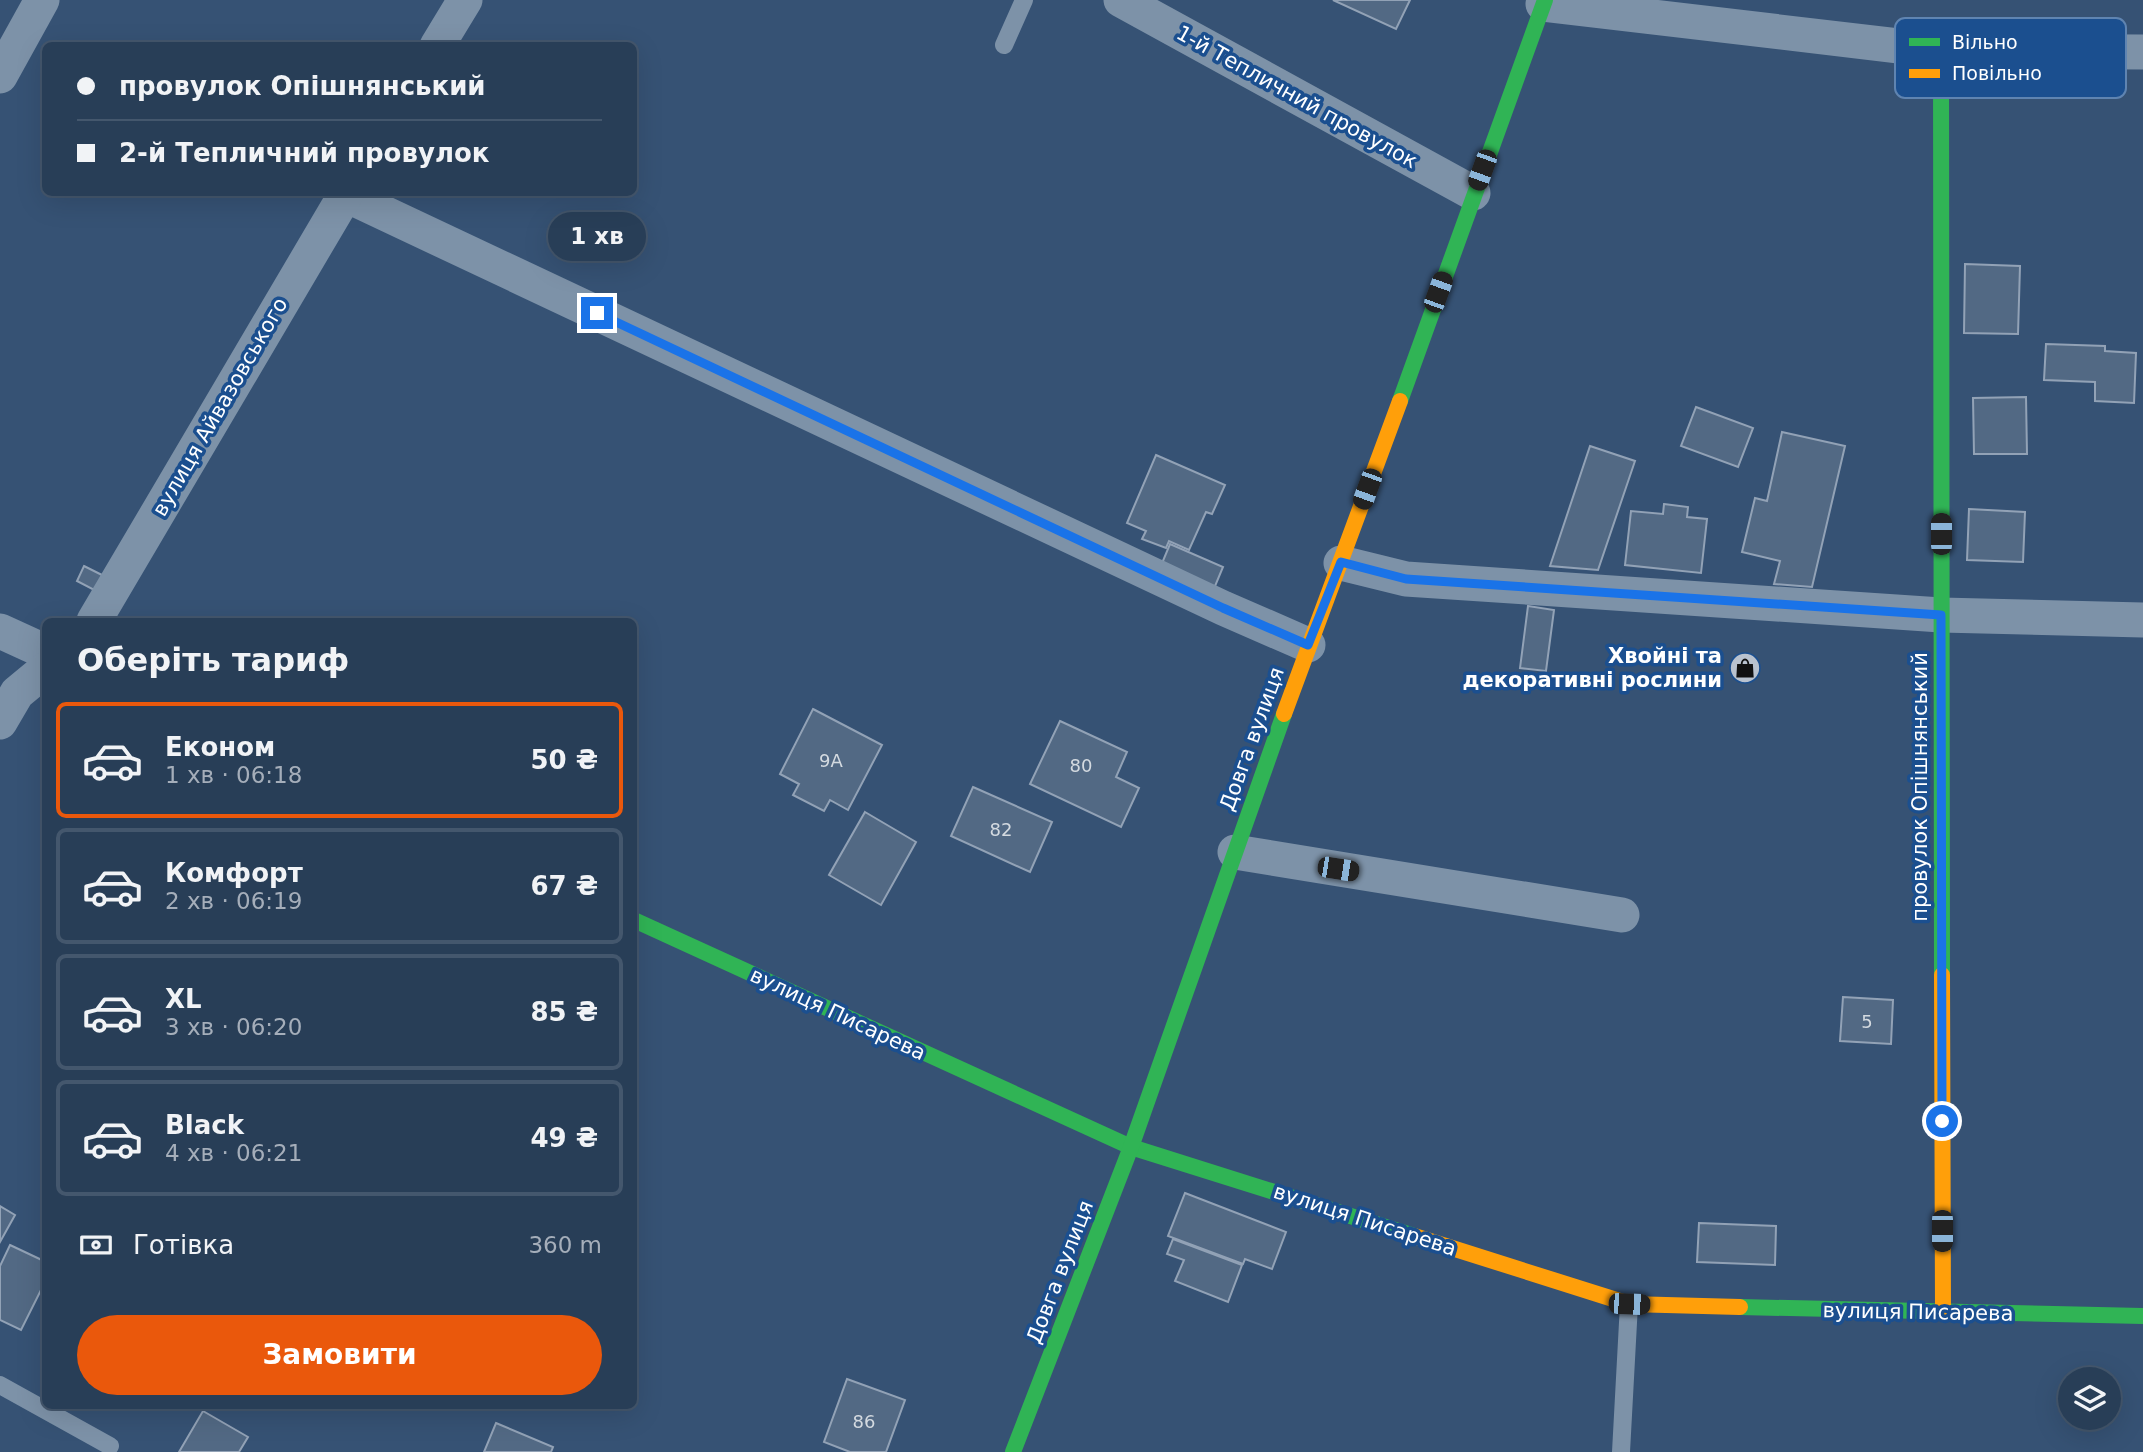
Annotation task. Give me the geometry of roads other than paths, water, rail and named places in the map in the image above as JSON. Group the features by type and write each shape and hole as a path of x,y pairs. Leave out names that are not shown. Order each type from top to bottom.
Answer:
{"street":[{"path":"0,76 41,0"},
{"path":"439,42 465,0"},
{"name":"1-й Тепличний провулок","path":"1121,0 1474,193"},
{"path":"1544,2 1895,45"},
{"name":"Довга вулиця","path":"1013,1452 1131,1147 1308,645 1341,562 1544,2"},
{"name":"провулок Опішнянський","path":"1941,98 1943,1313"},
{"name":"вулиця Айвазовського","path":"96,618 346,196"},
{"path":"351,196 1223,608 1308,645"},
{"path":"1341,562 1406,579 1941,615 2143,621"},
{"path":"0,632 42,650"},
{"path":"0,722 17,694 42,672"},
{"path":"1235,852 1622,915"},
{"name":"вулиця Писарева","path":"637,921 1131,1147 1629,1304 2143,1316"}],"lane":[{"path":"1004,46 1024,0"},
{"path":"1621,1452 1629,1304"},
{"path":"0,1385 42,1408"},
{"path":"43,1409 110,1446"}],"place":[{"name":"Хвойні та декоративні рослини","path":"1745,668"}]}
